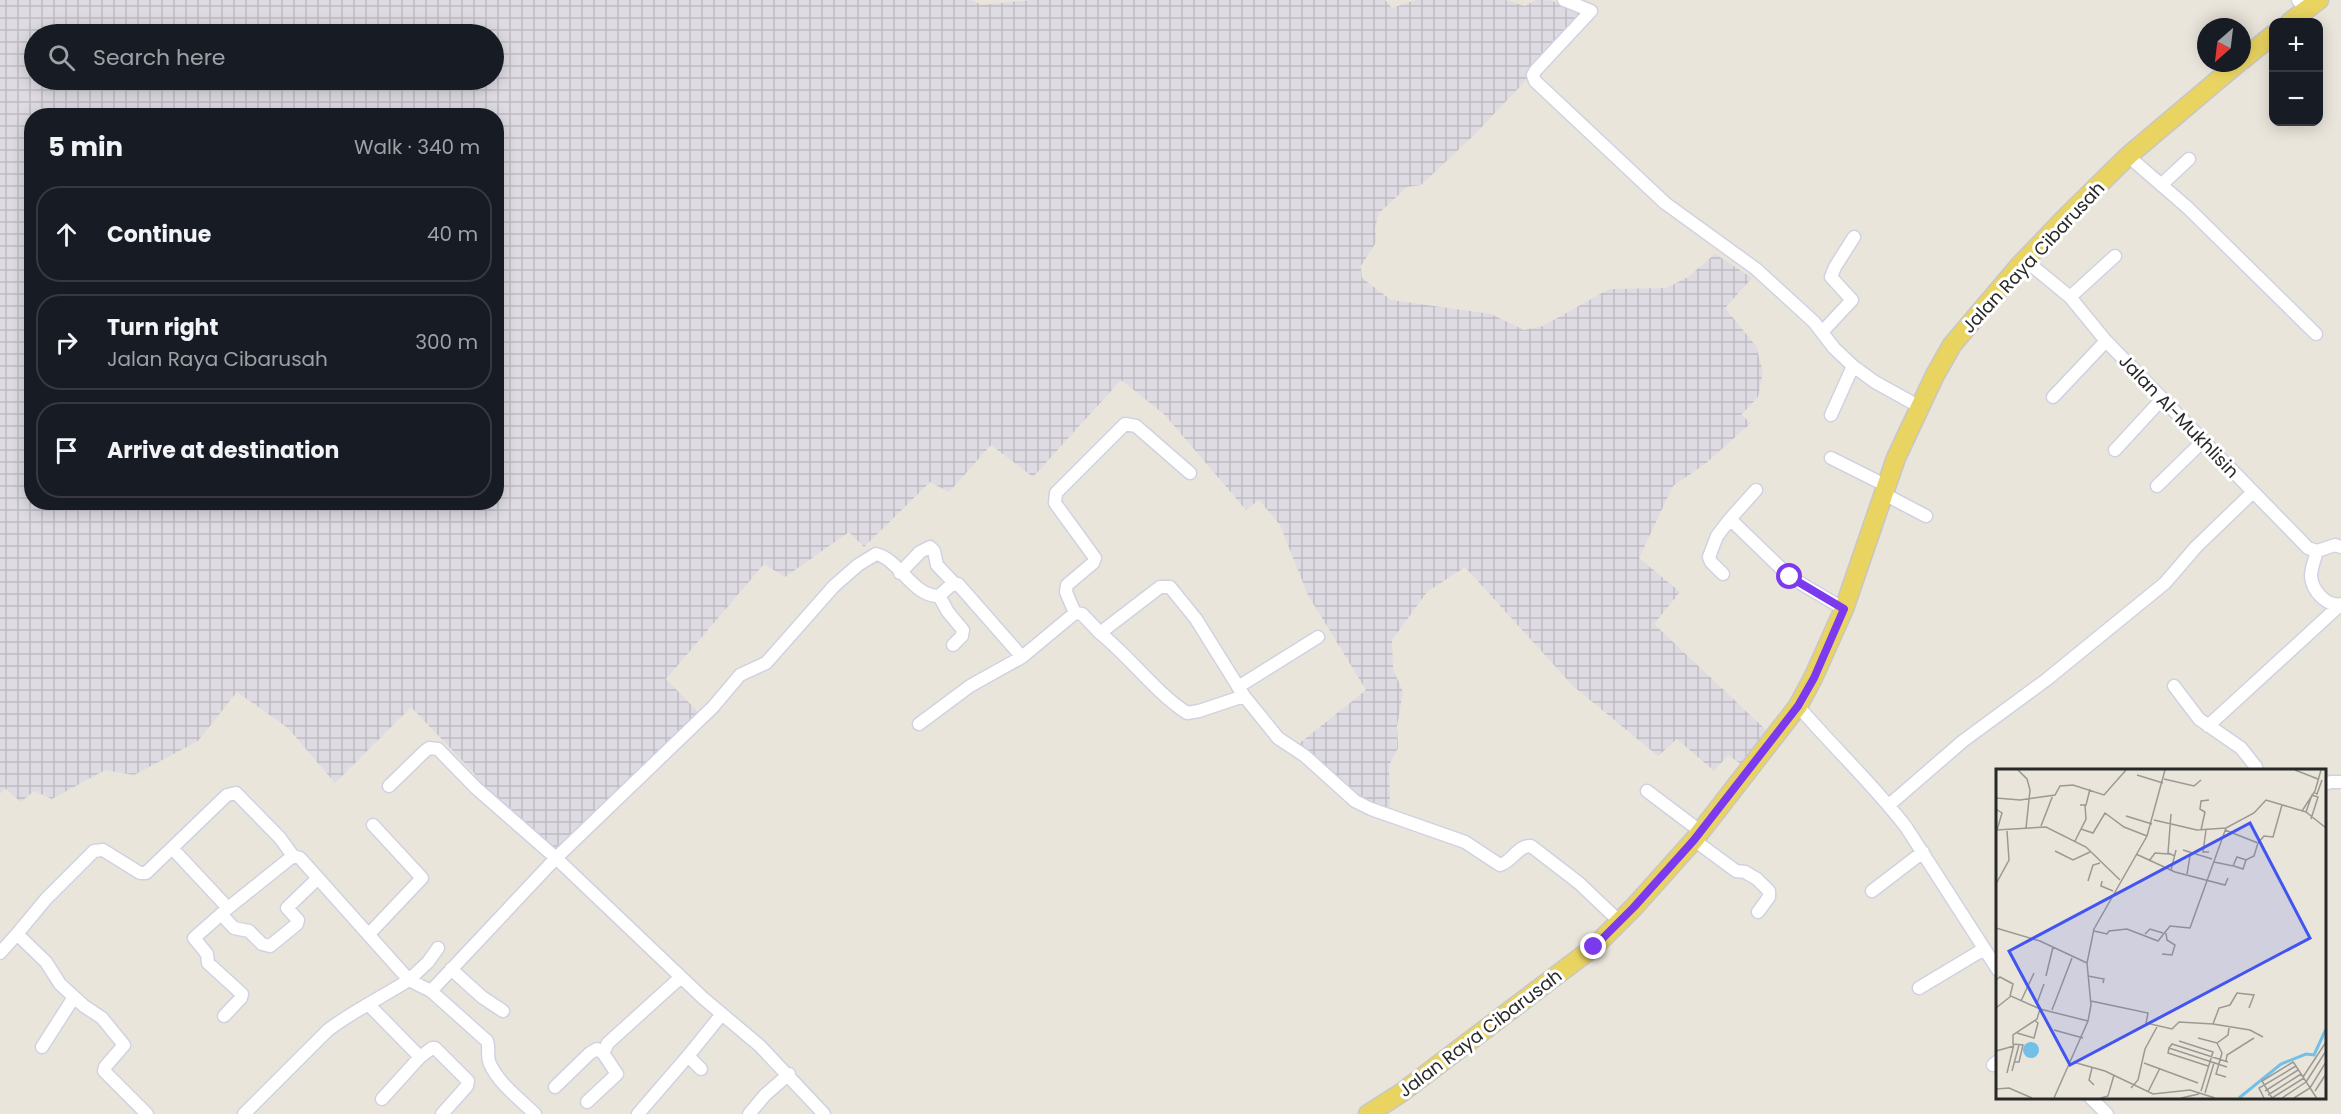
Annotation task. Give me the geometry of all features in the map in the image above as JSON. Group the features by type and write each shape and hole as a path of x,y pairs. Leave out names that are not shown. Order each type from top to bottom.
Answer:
{"main road":[{"path":"2294,18 2308,3"},
{"path":"2251,53 2269,38"},
{"name":"Jalan Raya Cibarusah","path":"1368,1114 1401,1093 1594,947 1620,922 1697,836 1798,706 1814,678 1844,609 1896,458 1952,345 2025,260 2128,156 2227,72"}],"street":[{"path":"1564,0 1591,11 1536,70 1533,75 1536,81 1665,203 1756,269 1822,332 1834,348 1853,366 1875,382 1920,407"},
{"path":"2128,156 2188,208 2316,334"},
{"path":"2161,185 2189,159"},
{"path":"1822,332 1852,300 1832,277 1835,267 1854,237"},
{"path":"2070,297 2115,256"},
{"name":"Jalan Al-Mukhlisin","path":"2025,260 2070,297 2106,341 2162,399 2308,548 2317,552"},
{"path":"2052,397 2106,341"},
{"path":"1831,415 1853,366"},
{"path":"2115,450 2162,399"},
{"path":"1075,613 1066,592 1067,585 1093,564 1095,558 1055,503 1056,493 1125,424 1136,426 1190,473"},
{"path":"2157,486 2203,441"},
{"path":"1832,458 1926,516"},
{"path":"1723,574 1710,562 1709,554 1730,519 1756,490"},
{"path":"1889,805 1963,741 2046,680 2165,583 2196,547 2253,492"},
{"path":"1730,519 1790,577 1844,609"},
{"path":"2340,605 2326,601 2313,584 2311,577 2317,552 2335,544 2341,546"},
{"path":"900,573 920,552 930,547 934,550 937,565 954,584 962,587 1022,657"},
{"path":"431,991 556,858 713,707 740,675 766,663 834,586 870,555 879,555 930,595 939,596 954,584"},
{"path":"1100,633 1160,587 1168,586 1174,589 1197,619 1241,692 1272,732 1305,756 1355,801 1465,842 1500,866 1526,846 1532,846 1595,897 1620,922"},
{"path":"939,596 948,612 963,630 962,636 953,645"},
{"path":"2208,726 2340,605"},
{"path":"920,724 970,686 1022,657 1075,613 1082,614 1165,696 1187,713 1199,711 1241,692 1318,637"},
{"path":"2174,686 2199,720 2241,748 2256,767"},
{"path":"1798,706 1843,758 1889,805 1923,852 1984,949 1996,964"},
{"path":"388,786 424,751 428,748 436,748 476,788 556,858 681,977 760,1046 789,1074 824,1114"},
{"path":"2326,784 2341,782"},
{"path":"1647,791 1736,871 1745,872 1757,879 1769,891 1770,897 1758,912"},
{"path":"0,953 46,899 94,851 103,850 140,873 146,873 227,795 236,793 280,838 293,856 300,858 409,980 431,991 487,1041 489,1060 494,1070 535,1114"},
{"path":"369,934 422,878 373,825"},
{"path":"172,848 224,911 234,928 249,931 262,944 270,946 297,924 298,920 287,908 318,878"},
{"path":"1872,891 1923,852"},
{"path":"224,1016 242,994 208,963 207,954 194,939 224,911 293,856"},
{"path":"17,934 46,962 60,984 102,1018 124,1043 105,1066 104,1071 147,1114"},
{"path":"244,1114 328,1030 409,980 428,962 438,948"},
{"path":"1919,988 1984,949"},
{"path":"451,969 482,997 503,1011"},
{"path":"603,1053 608,1043 681,977"},
{"path":"42,1047 74,997"},
{"path":"369,1005 420,1058"},
{"path":"638,1114 722,1014"},
{"path":"382,1099 420,1058 435,1048 468,1081 467,1086 442,1114"},
{"path":"555,1087 597,1049 617,1071 617,1075 587,1102"},
{"path":"688,1056 701,1069"},
{"path":"749,1114 765,1095 789,1074"},
{"path":"2092,1099 2107,1114"}],"shaded area":[{"path":"0,0 972,0 981,5 1032,0 1385,0 1392,8 1416,0 1505,0 1525,6 1536,0 1549,0 1588,14 1476,133 1421,185 1407,187 1378,214 1375,231 1377,241 1361,266 1362,278 1391,300 1491,314 1524,330 1543,326 1609,289 1666,288 1688,277 1715,254 1752,278 1725,308 1756,346 1763,372 1758,397 1741,415 1751,423 1705,464 1673,486 1639,558 1680,592 1654,624 1766,730 1741,764 1728,755 1714,771 1677,739 1658,756 1573,686 1465,567 1427,592 1392,640 1393,669 1403,692 1397,726 1398,748 1389,765 1390,812 1351,799 1291,750 1366,690 1308,595 1280,525 1259,500 1246,510 1164,414 1121,380 1033,477 991,445 949,492 930,482 864,547 849,532 785,577 764,564 666,679 699,713 546,858 470,787 475,774 411,707 335,783 288,728 237,692 198,741 134,775 105,770 52,799 34,791 21,802 5,788 0,794"}],"route":[{"path":"1594,947 1620,922 1694,840 1798,706 1814,678 1844,609 1790,577"}]}
